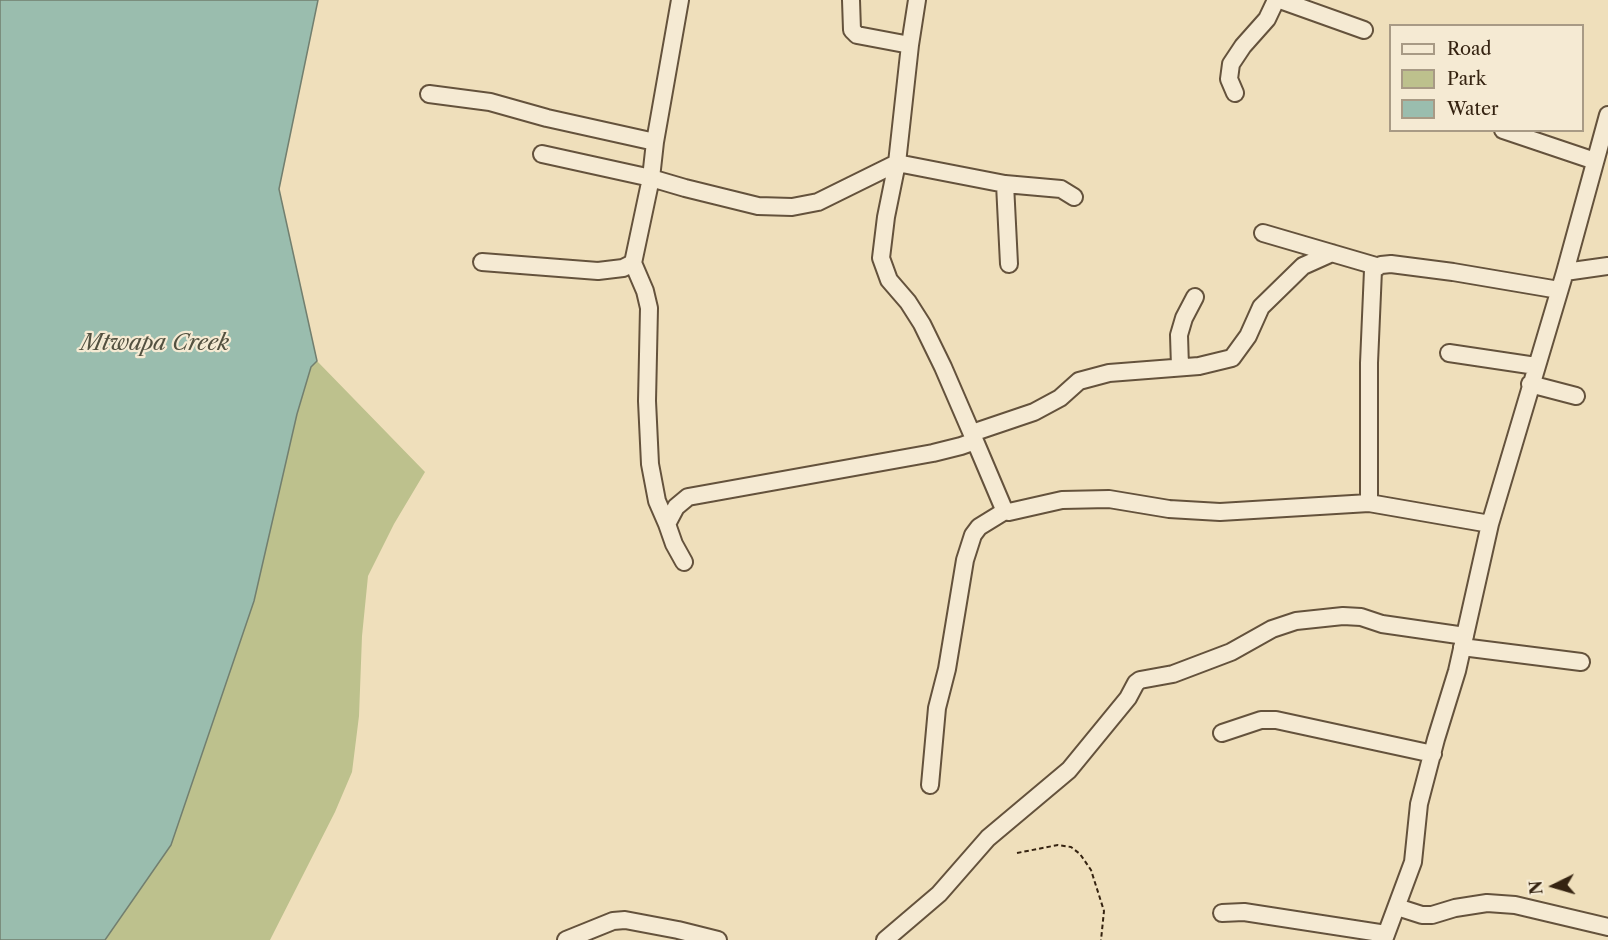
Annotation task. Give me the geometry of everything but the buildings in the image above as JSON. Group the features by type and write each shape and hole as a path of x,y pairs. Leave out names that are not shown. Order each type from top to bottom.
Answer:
{"street":[{"path":"680,0 655,142 651,178 633,263 650,308 647,401 650,464 657,501 684,562"},
{"path":"851,0 852,30 857,35 910,45"},
{"path":"917,0 897,164 881,248 889,280 908,302 922,324 944,367 1005,511"},
{"path":"1234,93 1229,79 1231,64 1243,46 1267,19 1278,0 1364,30"},
{"path":"429,94 490,102 547,118 655,142"},
{"path":"1222,913 1244,912 1385,937 1413,862 1419,804 1464,641 1490,524 1608,115"},
{"path":"1509,132 1595,161"},
{"path":"542,154 651,178 758,206 792,207 818,202 897,164 1005,184 1061,189 1074,198"},
{"path":"1005,184 1009,264"},
{"path":"1263,233 1376,267 1391,264 1559,290"},
{"path":"667,524 675,507 688,497 962,446 974,437 1034,412 1060,398 1079,381 1109,373 1199,366 1232,358 1248,336 1261,307 1303,266 1332,253"},
{"path":"482,262 598,271 623,268 633,263"},
{"path":"1564,272 1608,266"},
{"path":"1369,503 1368,363 1373,270 1376,267"},
{"path":"1180,367 1179,335 1184,318 1195,297"},
{"path":"1449,353 1536,366"},
{"path":"1530,384 1576,396"},
{"path":"930,785 937,708 947,669 965,560 973,536 980,528 1005,511 1062,500 1109,499 1169,509 1220,512 1369,503 1490,524"},
{"path":"885,940 939,894 988,838 1070,770 1128,698 1136,682 1140,680 1173,674 1231,652 1272,629 1296,621 1343,616 1361,617 1382,624 1464,641 1581,662"},
{"path":"1222,733 1261,720 1276,720 1433,754"},
{"path":"1397,907 1422,915 1432,915 1455,908 1487,903 1515,905 1608,927"},
{"path":"566,940 613,921 625,920 718,940"}],"path":[{"path":"1017,853 1058,845 1071,847 1080,854 1091,870 1104,911 1101,940"}],"green space":[{"path":"317,361 425,472 394,524 368,576 362,636 359,716 352,772 335,812 270,940 105,940 171,845 311,367"}],"water":[{"name":"Mtwapa Creek","path":"0,0 318,0 279,189 317,361 311,367 297,414 254,601 171,845 105,940 0,940"}]}
